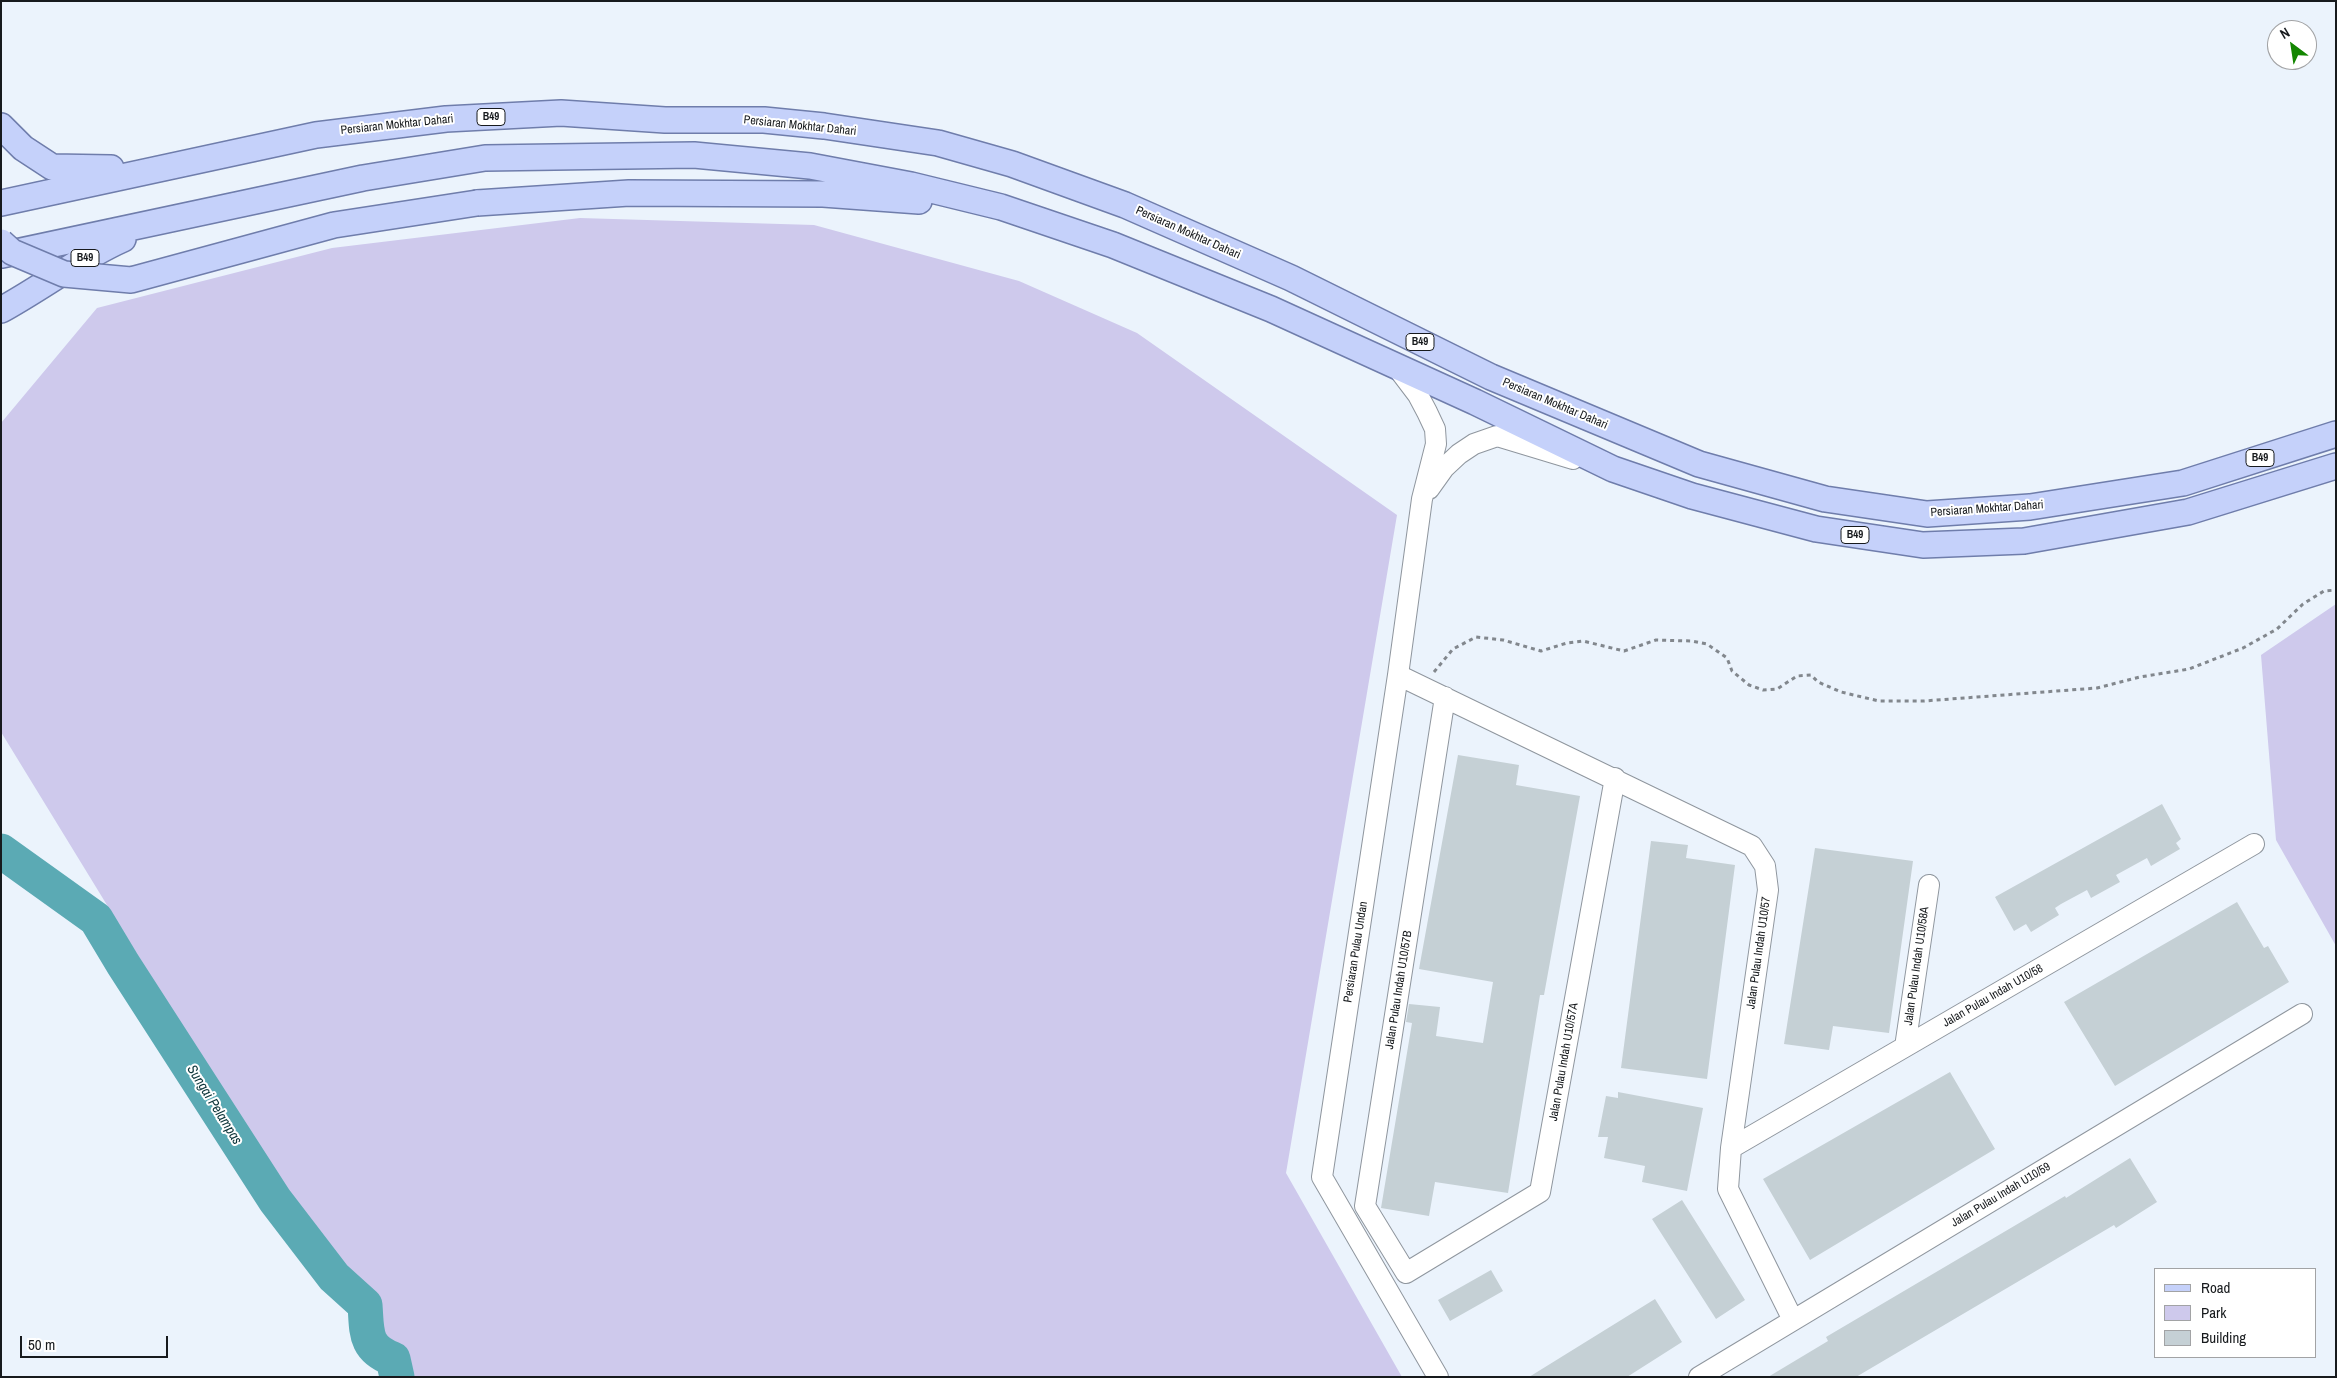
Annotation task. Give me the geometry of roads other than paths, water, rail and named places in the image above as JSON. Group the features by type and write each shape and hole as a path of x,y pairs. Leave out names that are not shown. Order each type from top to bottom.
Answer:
{"main road":[{"name":"Persiaran Mokhtar Dahari","path":"1,203 316,135 446,119 561,113 665,120 764,120 824,126 938,143 1012,164 1125,205 1291,278 1491,377 1699,464 1825,499 1927,514 2030,507 2183,483 2336,434"},
{"path":"1,126 23,148 52,167 153,169"},
{"name":"B49","path":"1,255 362,178 485,158 694,155 810,166 912,185 1001,207 1122,249 1271,309 1475,402 1614,469 1692,496 1816,529 1923,545 2024,541 2188,512 2336,466"},
{"path":"1,242 12,252 64,274 131,280 334,226 477,203 629,193 823,194 1001,207"},
{"name":"B49","path":"1,310 37,290 94,251 174,217"}],"street":[{"name":"Persiaran Pulau Undan","path":"1396,366 1418,395 1434,429 1436,444 1422,499 1398,675 1322,1177 1438,1377"},
{"path":"1422,499 1444,468 1459,454 1474,444 1497,436 1614,469"},
{"name":"Jalan Pulau Indah U10/57","path":"1398,675 1615,778 1752,846 1764,866 1768,890 1731,1148 1728,1190 1793,1320"},
{"name":"Jalan Pulau Indah U10/57B","path":"1406,1273 1365,1206 1445,697"},
{"name":"Jalan Pulau Indah U10/57A","path":"1406,1273 1540,1192 1615,778"},
{"name":"Jalan Pulau Indah U10/58","path":"1731,1148 2254,844"},
{"name":"Jalan Pulau Indah U10/58A","path":"1905,1047 1929,885"},
{"name":"Jalan Pulau Indah U10/59","path":"1699,1377 2302,1014"}],"waterway":[{"name":"Sungai Pelampas","path":"1,851 96,919 275,1200 334,1277 365,1305 369,1338 377,1350 393,1359 397,1377"}]}
